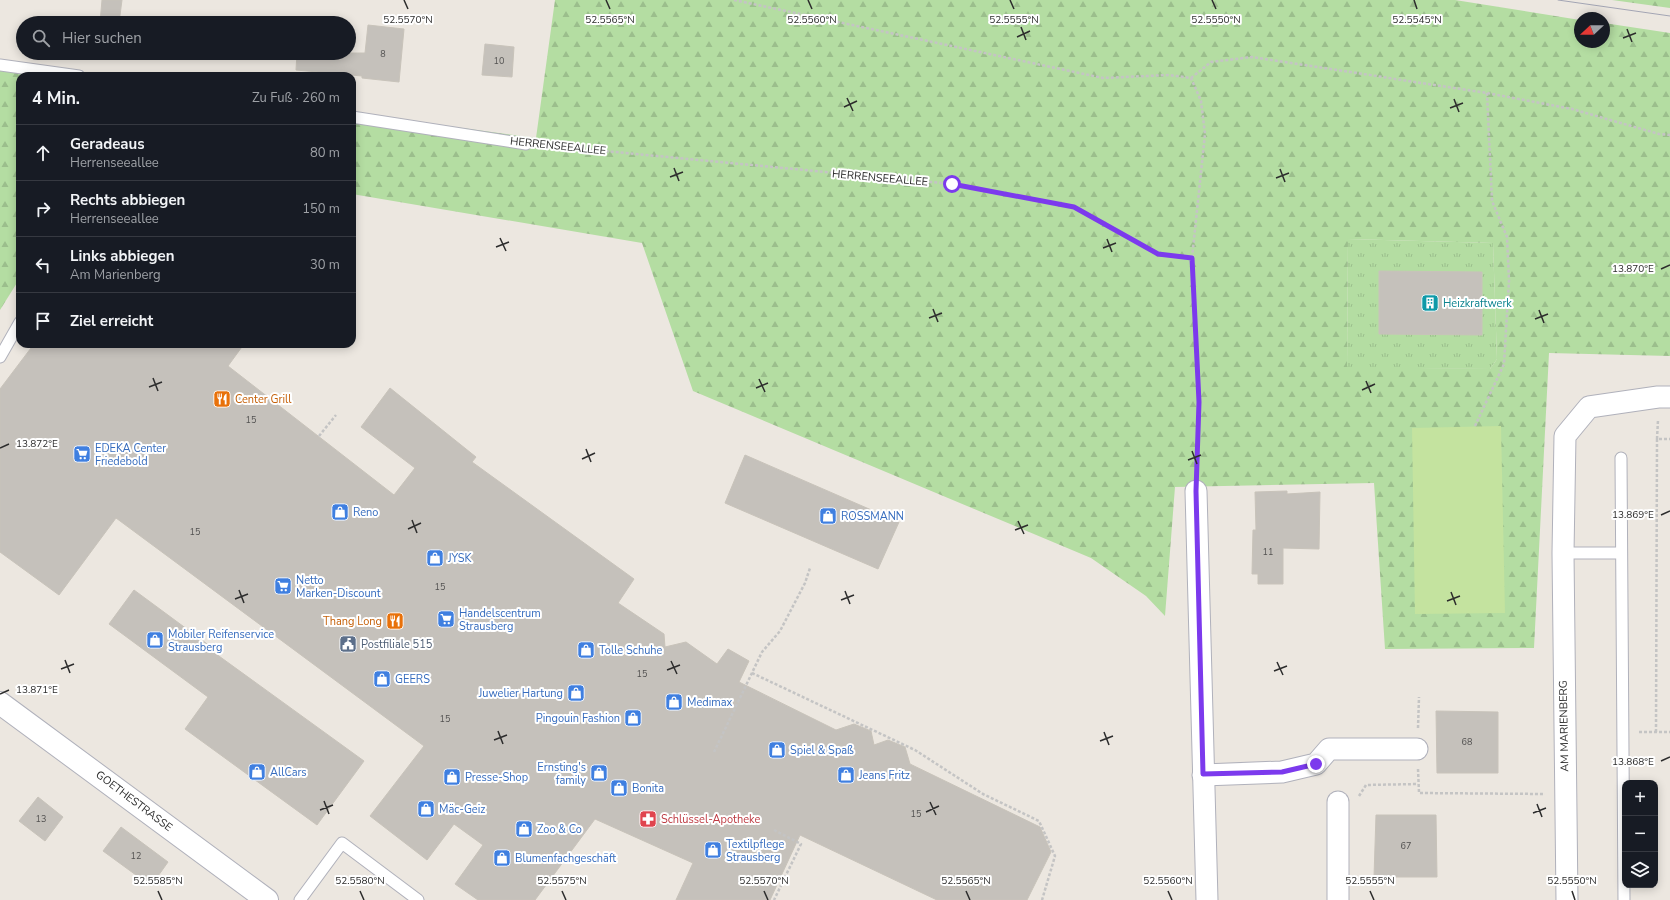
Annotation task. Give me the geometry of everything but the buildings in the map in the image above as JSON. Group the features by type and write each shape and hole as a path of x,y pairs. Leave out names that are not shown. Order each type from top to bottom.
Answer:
{"street":[{"name":"AM MARIENBERG","path":"1566,900 1563,553 1565,436 1589,407 1658,397 1670,397"},
{"path":"1196,491 1207,900"},
{"name":"GOETHESTRASSE","path":"0,703 267,900"},
{"path":"1203,774 1282,772 1316,764 1329,749 1417,748"},
{"path":"1338,900 1348,802"},
{"path":"1201,900 1205,847"}],"lane":[{"path":"0,65 50,72"},
{"name":"HERRENSEEALLEE","path":"356,118 526,144"},
{"path":"0,357 16,329"},
{"path":"1621,458 1620,553 1624,900"},
{"path":"1563,553 1620,553"},
{"path":"300,900 342,843 418,900"}],"path":[{"path":"734,0 1103,78 1169,75 1191,78 1211,62 1252,57 1487,93 1572,109 1660,134 1670,135"},
{"path":"1191,78 1201,101 1205,134 1192,258 1199,402 1196,491"},
{"path":"1475,426 1504,364 1509,280 1507,237 1492,201 1487,93"},
{"name":"HERRENSEEALLEE","path":"526,144 952,184 1074,207 1158,254 1192,258"},
{"path":"319,436 336,415"},
{"path":"1656,732 1657,439 1670,439"},
{"path":"714,752 762,652 780,630 805,583 810,568"},
{"path":"752,673 915,750 983,794 1039,820 1055,856 1042,900"},
{"path":"1419,697 1417,748 1419,793 1565,793"},
{"path":"1622,732 1670,732"},
{"path":"1348,802 1366,785 1418,784"},
{"path":"774,830 801,844 774,900"}],"green space":[{"path":"555,0 1455,0 1574,19 1574,48 1610,48 1610,24 1670,33 1670,356 1549,353 1534,648 1385,649 1374,483 1175,487 1165,616 1146,596 1091,558 693,391 642,243 356,195 356,114 536,138","holes":["1348,239 1493,243 1497,359 1490,369 1347,367"]},
{"path":"1612,0 1670,0 1670,8"},
{"path":"0,63 63,72 16,72 16,284 0,310"},
{"path":"1348,239 1493,243 1497,359 1490,369 1347,368"},
{"path":"1501,426 1505,613 1415,614 1412,428"}],"tram line":[{"path":"1558,0 1670,16"}],"place":[{"name":"Heizkraftwerk","path":"1430,303"},
{"name":"Center Grill","path":"222,399"},
{"name":"EDEKA Center Friedebold","path":"82,454"},
{"name":"Reno","path":"340,512"},
{"name":"ROSSMANN","path":"828,516"},
{"name":"JYSK","path":"435,558"},
{"name":"Netto Marken-Discount","path":"283,586"},
{"name":"Handelscentrum Strausberg","path":"446,619"},
{"name":"Thang Long","path":"395,621"},
{"name":"Mobiler Reifenservice Strausberg","path":"155,640"},
{"name":"Postfiliale 515","path":"348,644"},
{"name":"Tolle Schuhe","path":"586,650"},
{"name":"GEERS","path":"382,679"},
{"name":"Juwelier Hartung","path":"576,693"},
{"name":"Medimax","path":"674,702"},
{"name":"Pingouin Fashion","path":"633,718"},
{"name":"Spiel & Spaß","path":"777,750"},
{"name":"AllCars","path":"257,772"},
{"name":"Ernsting's family","path":"599,773"},
{"name":"Jeans Fritz","path":"846,775"},
{"name":"Presse-Shop","path":"452,777"},
{"name":"Bonita","path":"619,788"},
{"name":"Mäc-Geiz","path":"426,809"},
{"name":"Schlüssel-Apotheke","path":"648,819"},
{"name":"Zoo & Co","path":"524,829"},
{"name":"Textilpflege Strausberg","path":"713,850"},
{"name":"Blumenfachgeschäft","path":"502,858"}],"route":[{"path":"952,184 1074,207 1158,254 1192,258 1199,402 1196,491 1203,724 1203,774 1282,772 1316,764"}]}
